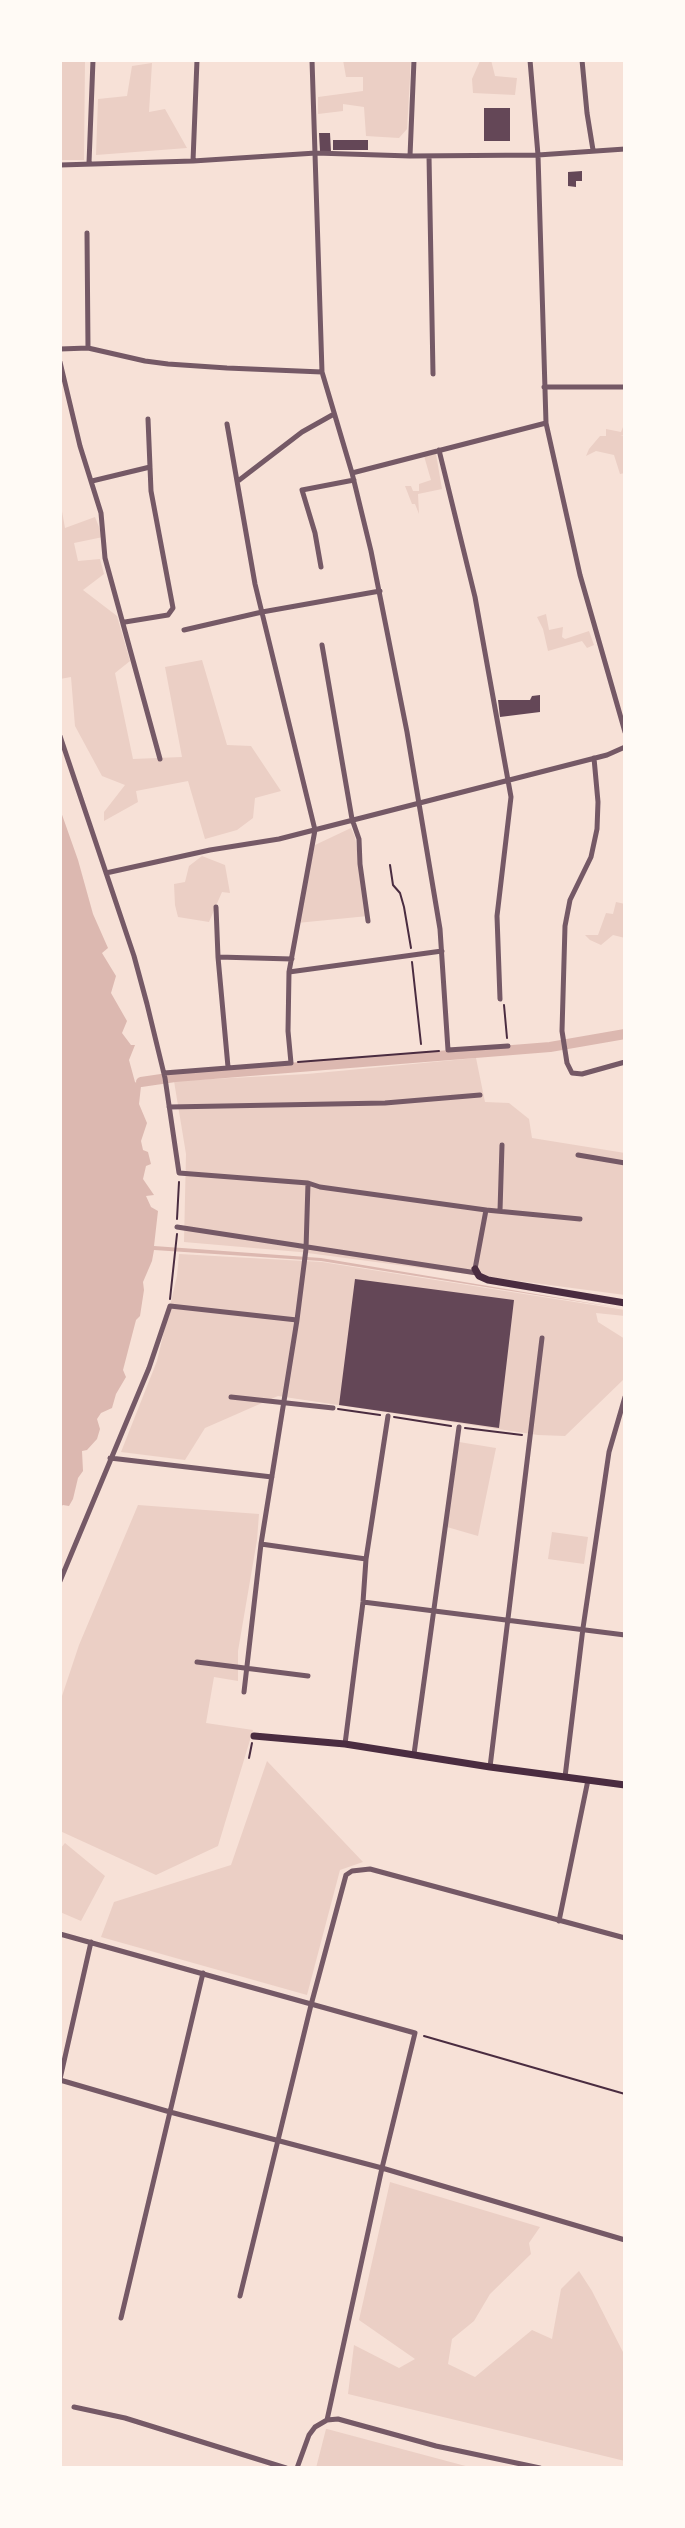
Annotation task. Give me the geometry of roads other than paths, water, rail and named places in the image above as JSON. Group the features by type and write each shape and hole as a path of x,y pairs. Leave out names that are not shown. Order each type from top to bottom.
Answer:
{"main road":[{"path":"476,1271 488,1280 625,1303"},
{"path":"254,1736 345,1744 625,1785"}],"street":[{"path":"89,163 93,60"},
{"path":"193,161 197,60"},
{"path":"312,60 322,372 354,480 380,591 419,802 442,951 448,1050 508,1046"},
{"path":"410,156 414,60"},
{"path":"530,60 538,155 546,423 580,575 625,732"},
{"path":"582,60 593,150"},
{"path":"60,165 316,153 538,155 625,149"},
{"path":"429,156 433,374"},
{"path":"87,233 88,348"},
{"path":"60,349 88,348 145,361 322,372"},
{"path":"60,362 80,446 101,513 105,558 160,759"},
{"path":"544,387 625,387"},
{"path":"238,481 302,432 334,414"},
{"path":"125,622 168,615 172,610 155,516 148,419"},
{"path":"352,473 546,423"},
{"path":"164,1073 291,1063 289,972 315,830 262,612 227,424"},
{"path":"439,450 475,597 508,779 511,811 497,916 500,999"},
{"path":"92,481 150,467"},
{"path":"321,567 302,490 354,480"},
{"path":"184,630 262,612 380,591"},
{"path":"322,645 352,819 359,839 368,921"},
{"path":"60,736 134,956 164,1073 179,1173 308,1183 486,1210 580,1219"},
{"path":"106,873 210,850 279,839 594,758 625,747"},
{"path":"594,758 597,829 591,857 570,900 565,926 561,1019 569,1069 577,1075 625,1062"},
{"path":"216,907 228,1067"},
{"path":"289,972 442,951"},
{"path":"218,957 292,959"},
{"path":"169,1107 385,1103 480,1095"},
{"path":"500,1211 502,1145"},
{"path":"578,1155 625,1163"},
{"path":"244,1692 261,1544 297,1320 306,1248 308,1183"},
{"path":"177,1227 476,1271 486,1210"},
{"path":"60,1581 149,1368 170,1306 297,1320"},
{"path":"490,1767 542,1338"},
{"path":"231,1397 333,1408"},
{"path":"565,1777 609,1452 625,1397"},
{"path":"345,1744 366,1559 388,1416"},
{"path":"414,1754 459,1427"},
{"path":"110,1458 272,1477"},
{"path":"261,1544 366,1559"},
{"path":"363,1602 625,1635"},
{"path":"197,1662 308,1676"},
{"path":"559,1921 588,1780"},
{"path":"240,2296 346,1875 352,1871 370,1869 625,1938"},
{"path":"60,1934 415,2033 327,2420"},
{"path":"91,1942 60,2080 382,2168 625,2240"},
{"path":"121,2318 203,1973"},
{"path":"74,2407 125,2418 286,2468"},
{"path":"297,2468 315,2427 327,2420 338,2419 436,2446 540,2468"}],"waterway":[{"path":"141,1082 550,1047 625,1034"}]}
